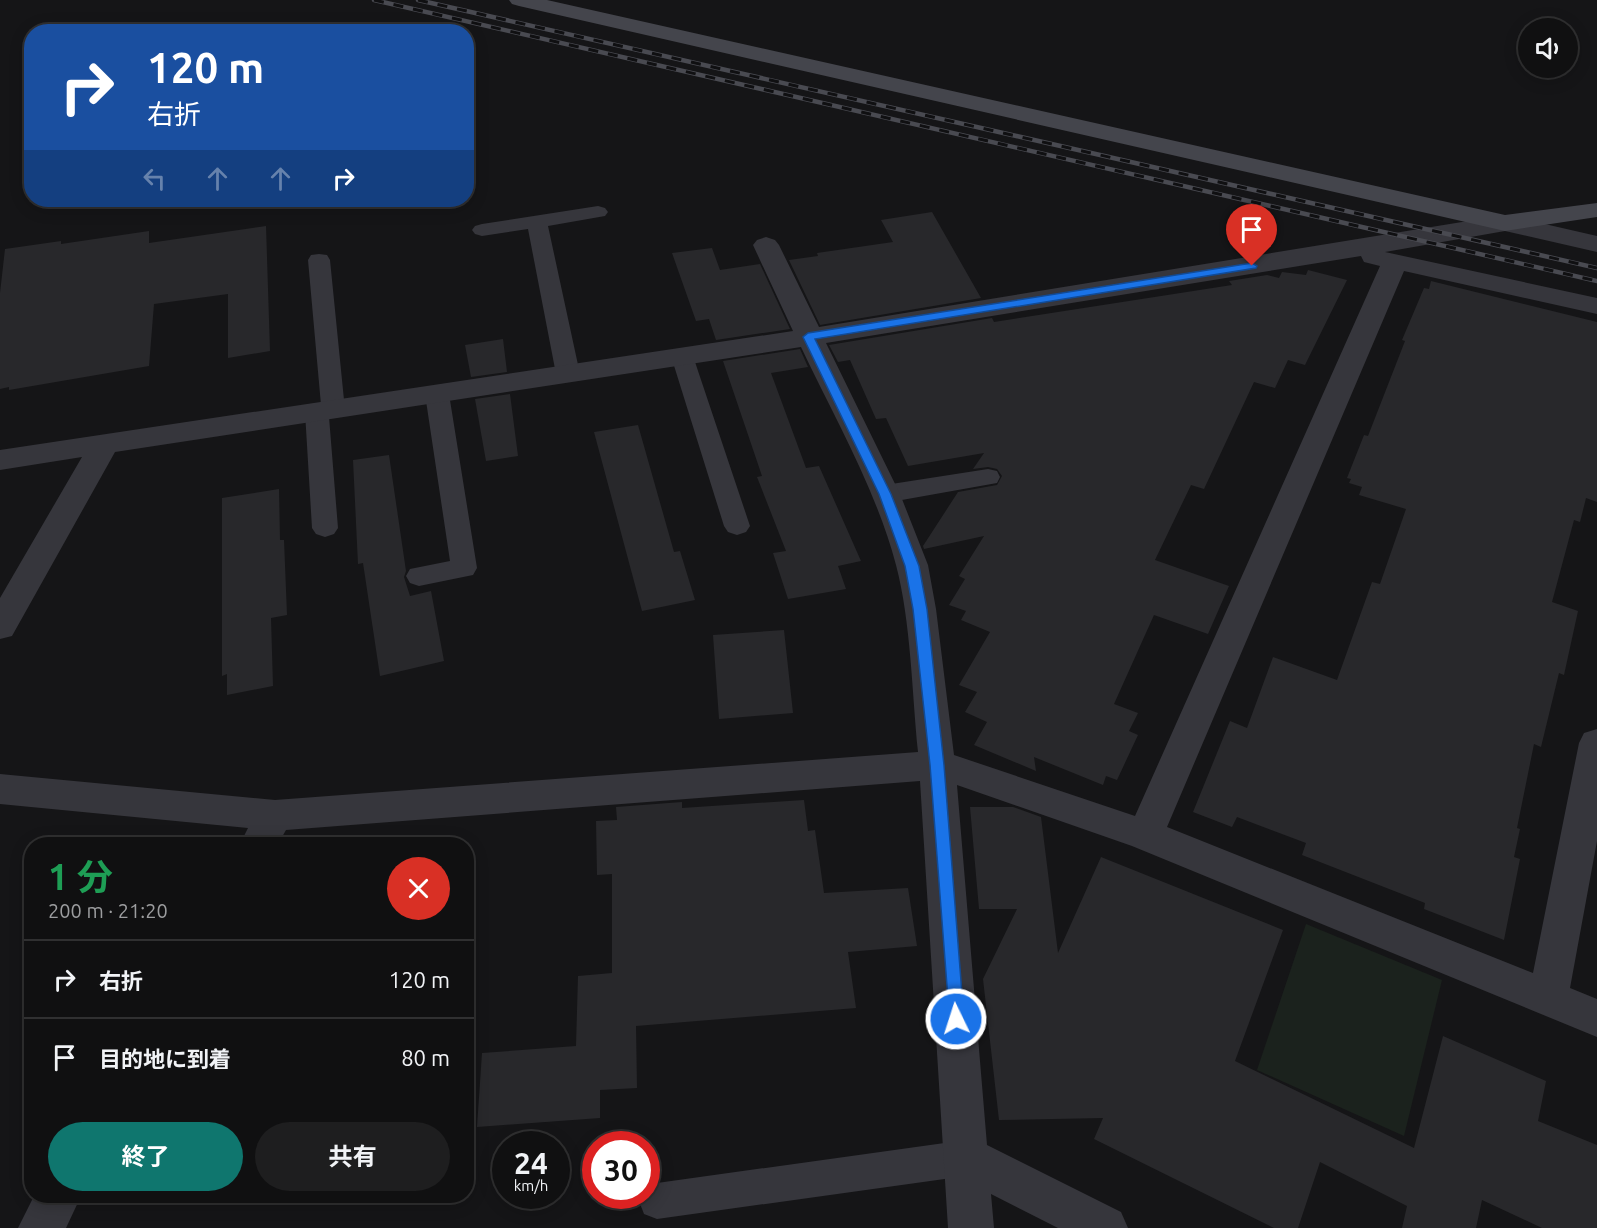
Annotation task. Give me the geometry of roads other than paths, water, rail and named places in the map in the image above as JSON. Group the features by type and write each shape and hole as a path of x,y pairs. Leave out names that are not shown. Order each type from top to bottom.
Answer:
{"street":[{"path":"519,0 1597,244"},
{"path":"0,460 808,337 1597,210"},
{"path":"766,245 885,494 912,566 920,609 937,765 972,1228"},
{"path":"1345,251 1597,306"},
{"path":"1145,835 1395,261"},
{"path":"0,627 105,444"},
{"path":"1548,998 1597,743"},
{"path":"0,789 267,830 937,765 989,780 1145,835 1597,1018"},
{"path":"966,1158 1105,1228"},
{"path":"41,1228 54,1203"}],"lane":[{"path":"482,230 598,212"},
{"path":"537,221 568,374"},
{"path":"319,260 325,411 326,528"},
{"path":"682,356 737,526"},
{"path":"419,576 464,568 437,394"},
{"path":"885,494 988,477"},
{"path":"660,1201 966,1158"}],"railway":[{"path":"374,0 1597,281"},
{"path":"418,0 1597,268"}]}
